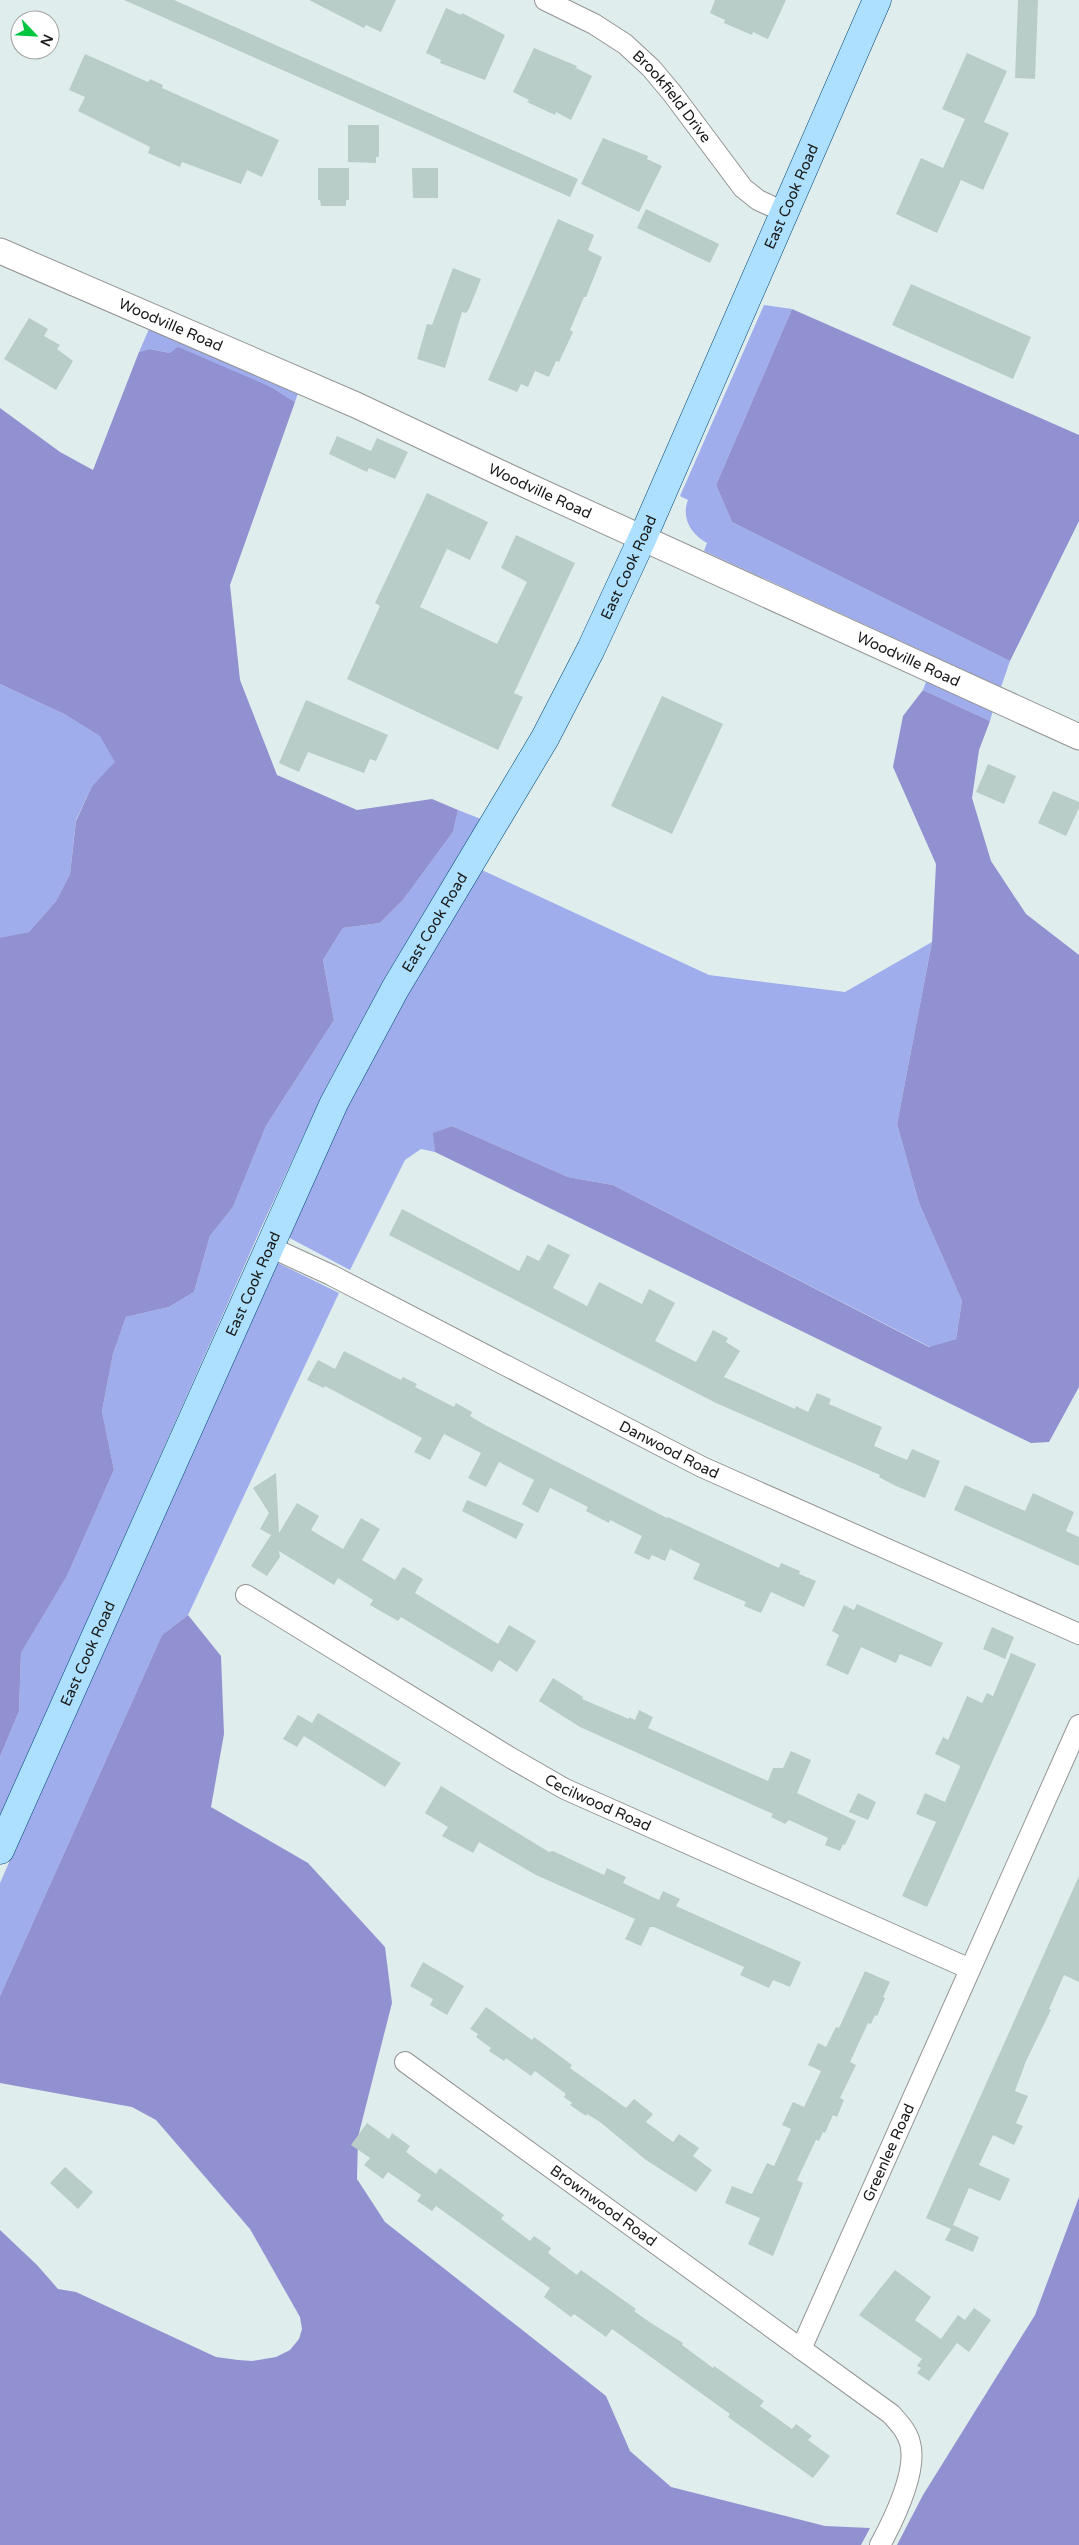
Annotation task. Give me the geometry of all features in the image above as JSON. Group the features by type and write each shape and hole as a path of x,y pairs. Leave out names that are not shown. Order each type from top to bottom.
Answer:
{"main road":[{"name":"East Cook Road","path":"0,1850 315,1142 363,1046 435,919 545,738 591,649 643,537 877,0"}],"street":[{"name":"Brookfield Drive","path":"545,0 594,24 625,44 651,68 672,93 743,188 758,200 784,212"},
{"name":"Woodville Road","path":"0,251 356,405 515,480 1079,737"},
{"name":"Danwood Road","path":"268,1246 340,1280 702,1467 1079,1634"},
{"name":"Cecilwood Road","path":"246,1595 511,1758 565,1789 970,1969"},
{"name":"Greenlee Road","path":"801,2349 1079,1725"},
{"name":"Brownwood Road","path":"405,2062 801,2349"},
{"path":"801,2349 891,2414 904,2430 910,2444 905,2489 880,2545"}],"shaded area":[{"path":"764,305 792,309 716,485 732,522 1010,661 1001,687 704,551 707,543 696,535 689,525 686,513 688,500 680,496"},
{"path":"792,309 1079,435 1079,521 1010,661 732,522 716,485"},
{"path":"149,329 298,393 295,402 271,387 170,353 150,349 139,352"},
{"path":"178,347 271,387 295,402 230,585 240,680 277,775 357,810 432,799 458,810 453,832 403,900 380,923 343,928 323,960 334,1020 266,1126 233,1207 210,1236 194,1292 169,1307 126,1317 113,1354 102,1411 114,1470 67,1576 21,1653 19,1711 0,1757 0,938 29,932 56,901 70,874 76,821 92,786 115,762 100,736 66,715 0,684 0,408 60,452 93,470 139,352 150,349 170,353"},
{"path":"927,679 993,710 990,721 923,690"},
{"path":"0,684 66,715 101,736 116,762 92,786 76,820 70,874 56,901 29,932 3,938 0,938"},
{"path":"923,690 990,721 979,750 972,798 991,861 1026,914 1079,955 1079,1387 1049,1442 1031,1443 435,1152 433,1133 452,1126 568,1177 613,1185 929,1347 956,1339 962,1301 919,1203 897,1124 932,942 936,864 893,767 903,716"},
{"path":"458,810 481,819 387,974 326,1087 261,1228 0,1818 0,1757 19,1711 21,1653 67,1576 114,1470 102,1411 113,1354 126,1317 169,1307 194,1292 210,1236 233,1207 266,1126 334,1020 323,960 343,928 380,923 403,900 453,832"},
{"path":"482,870 709,975 845,992 932,942 897,1124 919,1203 962,1301 956,1339 930,1347 613,1185 568,1177 452,1126 434,1133 435,1152 421,1149 405,1160 350,1270 284,1235 371,1057 446,926"},
{"path":"274,1261 339,1293 188,1615 162,1635 0,1996 0,1883"},
{"path":"188,1615 221,1656 224,1734 211,1807 308,1863 385,1947 392,2003 358,2137 357,2179 385,2222 606,2396 630,2451 671,2487 825,2526 870,2528 861,2545 0,2545 0,2230 37,2265 58,2289 76,2292 216,2357 252,2361 276,2357 290,2350 299,2339 302,2329 300,2317 250,2229 156,2120 132,2107 0,2083 0,1996 162,1635"},
{"path":"1079,2197 1079,2545 897,2545 923,2495 1035,2315"}],"building":[{"path":"124,0 174,0 578,179 570,197"},
{"path":"309,0 396,0 381,32 366,25 364,28"},
{"path":"715,0 786,0 768,39 753,32 752,35 724,23 725,20 710,13"},
{"path":"1018,0 1038,0 1035,79 1015,78"},
{"path":"446,8 461,15 462,13 505,35 485,80 440,63 441,60 426,53"},
{"path":"534,48 577,66 576,68 592,76 571,120 556,112 555,115 527,102 529,100 513,92"},
{"path":"967,53 1007,71 984,122 1009,133 983,190 961,180 937,233 896,214 921,158 943,168 965,119 942,109"},
{"path":"85,54 148,82 150,79 163,85 162,88 279,140 262,177 247,170 241,184 182,162 180,167 148,153 150,147 78,111 85,97 69,90"},
{"path":"348,125 379,125 379,157 376,157 376,163 348,162"},
{"path":"603,138 648,156 647,159 662,166 639,212 581,184"},
{"path":"318,168 349,168 349,200 346,200 346,206 321,206 320,200 318,200"},
{"path":"412,168 438,168 438,198 413,198"},
{"path":"646,209 719,244 710,263 637,228"},
{"path":"558,219 594,235 588,250 602,257 570,330 573,332 559,362 556,361 549,377 535,371 528,387 521,384 517,392 488,380"},
{"path":"453,268 481,279 469,309 466,313 462,312 445,368 417,359 427,324 432,325"},
{"path":"911,284 1031,337 1013,379 892,325"},
{"path":"29,318 48,329 44,336 60,345 57,349 73,361 56,390 4,359"},
{"path":"337,436 371,451 377,438 408,452 395,479 369,468 367,472 329,454"},
{"path":"427,493 488,522 470,560 447,549 420,607 497,644 527,582 501,568 516,535 575,563 514,693 523,697 498,750 347,679 380,606 375,603"},
{"path":"662,696 723,724 672,834 611,806"},
{"path":"306,700 388,735 376,761 370,759 364,773 308,752 299,772 279,763"},
{"path":"988,764 1016,776 1004,804 976,792"},
{"path":"1053,791 1079,802 1079,808 1066,836 1038,823"},
{"path":"402,1209 519,1271 527,1255 539,1261 548,1244 570,1255 553,1288 587,1306 599,1282 642,1304 649,1289 675,1303 655,1341 696,1362 713,1330 728,1338 726,1342 740,1351 724,1377 795,1409 796,1406 808,1412 817,1393 831,1399 829,1404 882,1427 874,1446 907,1460 912,1449 940,1461 925,1498 896,1486 879,1477 880,1475 716,1403 389,1235"},
{"path":"344,1351 401,1380 403,1377 417,1384 415,1387 454,1407 456,1403 472,1412 470,1416 485,1425 667,1518 779,1568 781,1563 800,1571 799,1574 816,1581 804,1607 771,1592 761,1613 744,1606 746,1602 693,1579 700,1564 670,1549 665,1561 652,1555 649,1560 634,1553 642,1536 610,1520 609,1523 586,1511 588,1507 550,1488 538,1513 522,1504 534,1480 499,1462 486,1487 468,1478 481,1453 444,1434 430,1460 414,1452 422,1438 325,1386 324,1388 307,1380 318,1360 335,1369"},
{"path":"276,1473 279,1533 297,1503 319,1516 311,1530 343,1549 361,1518 380,1529 362,1560 395,1580 403,1567 423,1579 415,1593 498,1644 509,1625 536,1641 517,1672 499,1660 492,1672 401,1617 398,1621 370,1605 373,1600 338,1578 334,1585 279,1551 280,1557 267,1576 251,1566 271,1535 260,1529 269,1513 253,1488"},
{"path":"965,1485 1025,1511 1033,1493 1074,1512 1066,1531 1079,1537 1079,1566 954,1510"},
{"path":"467,1500 524,1524 516,1539 462,1511"},
{"path":"857,1604 943,1643 931,1667 900,1654 896,1663 861,1647 848,1675 826,1665 839,1635 832,1631 844,1605 854,1610"},
{"path":"992,1627 1014,1637 1005,1659 983,1649"},
{"path":"1011,1653 1036,1664 927,1907 902,1896 936,1822 916,1814 925,1793 945,1802 960,1767 935,1754 943,1737 948,1740 967,1696 982,1703 987,1693 993,1696"},
{"path":"553,1678 583,1697 582,1699 629,1719 629,1717 635,1720 639,1710 653,1717 648,1728 768,1781 773,1768 783,1768 791,1751 811,1760 797,1793 856,1821 845,1845 843,1844 840,1851 825,1845 828,1838 789,1820 785,1824 771,1817 773,1814 580,1727 539,1701"},
{"path":"318,1713 401,1763 385,1787 304,1736 297,1747 283,1739 298,1715 312,1723"},
{"path":"441,1786 549,1852 553,1851 604,1875 607,1868 626,1877 623,1883 659,1900 663,1891 680,1899 676,1906 801,1962 790,1987 773,1980 769,1988 740,1975 744,1967 654,1927 650,1927 641,1946 625,1939 635,1919 536,1875 479,1842 473,1853 442,1836 448,1827 425,1813"},
{"path":"858,1793 876,1802 868,1820 849,1812"},
{"path":"1079,1876 1079,1982 1064,1975 1049,2009 1051,2010 1026,2061 1015,2091 1028,2096 1016,2123 1023,2126 1014,2145 993,2135 979,2165 1010,2179 1000,2201 969,2188 953,2225 979,2237 973,2252 945,2240 951,2229 926,2218"},
{"path":"423,1962 464,1986 447,2015 430,2005 433,1999 410,1986"},
{"path":"865,1971 890,1982 883,1997 885,1998 877,2016 875,2015 871,2024 868,2023 850,2062 856,2065 840,2098 844,2100 837,2117 833,2115 825,2133 823,2132 819,2141 816,2140 797,2180 803,2183 773,2256 748,2244 760,2218 725,2203 732,2186 752,2194 767,2163 774,2166 791,2129 782,2125 793,2102 804,2107 821,2071 808,2065 818,2043 826,2047 836,2027 839,2028"},
{"path":"486,2007 532,2040 534,2037 572,2065 570,2068 626,2108 634,2099 653,2114 646,2122 673,2142 679,2134 699,2148 693,2156 712,2170 696,2192 646,2160 600,2122 587,2114 586,2116 570,2105 572,2103 564,2097 566,2094 535,2071 531,2076 506,2058 504,2061 489,2051 491,2048 476,2037 478,2034 470,2029"},
{"path":"367,2123 389,2139 392,2133 410,2146 406,2152 436,2174 440,2168 504,2215 501,2219 530,2241 534,2236 551,2248 548,2253 577,2275 581,2270 636,2309 634,2311 683,2343 682,2345 713,2368 714,2366 764,2401 760,2406 792,2429 796,2424 812,2436 808,2440 830,2456 813,2478 728,2417 730,2414 612,2329 606,2337 574,2314 571,2317 544,2297 550,2288 436,2206 432,2211 417,2201 421,2195 388,2172 383,2179 364,2165 370,2158 351,2145"},
{"path":"65,2167 93,2192 78,2209 50,2183"},
{"path":"895,2270 931,2297 915,2320 941,2339 958,2315 965,2320 974,2308 991,2320 969,2352 957,2343 929,2381 917,2373 921,2368 917,2366 922,2359 859,2315"}]}
